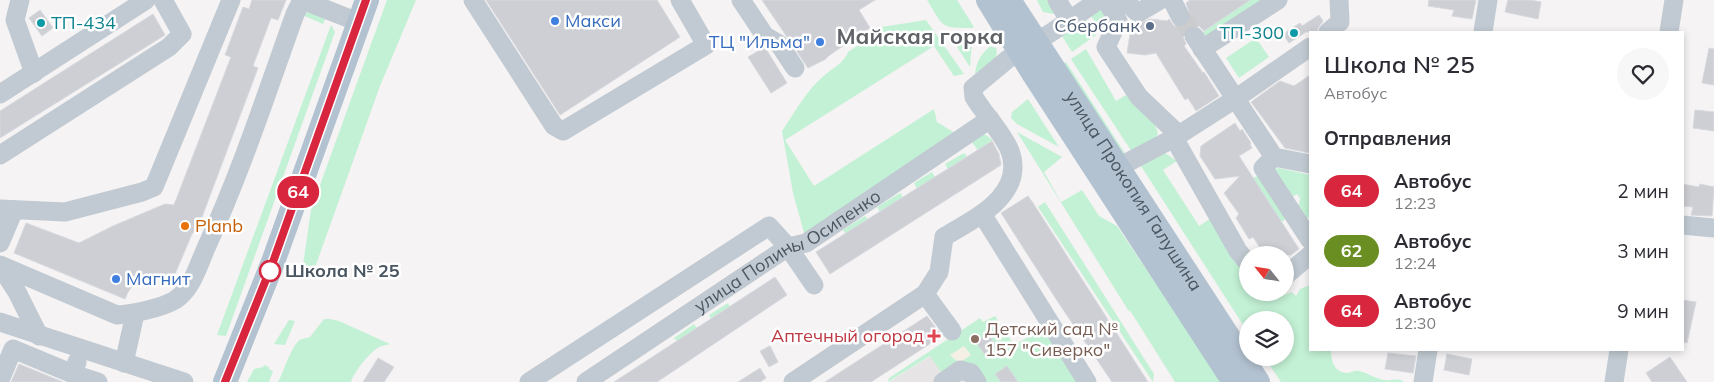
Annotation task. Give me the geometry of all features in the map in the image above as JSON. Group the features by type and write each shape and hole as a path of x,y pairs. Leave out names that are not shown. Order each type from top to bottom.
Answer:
{"main road":[{"path":"224,382 273,262 366,0"},
{"name":"улица Прокопия Галушина","path":"988,0 1029,47 1117,168 1258,382"},
{"name":"улица Прокопия Галушина","path":"1009,0 1029,47 1234,382"}],"street":[{"path":"34,73 16,25 18,7 36,0"},
{"path":"0,94 146,0"},
{"path":"163,0 182,34 211,47"},
{"path":"0,243 7,209 65,212 142,192 154,187 231,0"},
{"path":"0,265 116,315 135,314 175,300 189,286 221,215 248,147 295,14 302,0 358,22"},
{"path":"473,0 554,126 563,130 706,45 680,0"},
{"path":"741,0 765,36 779,44 795,68"},
{"path":"1057,0 1069,20"},
{"path":"793,382 925,294 939,272 944,237 982,214 1004,194 1011,180 1014,167 1009,150 974,97 973,88 1008,59 1099,0"},
{"path":"1106,0 1118,21 1106,47 1139,96 1176,137 1239,252"},
{"path":"1124,0 1138,12 1160,0"},
{"path":"1278,0 1198,43 1274,157 1309,164"},
{"path":"1329,31 1340,22 1338,0"},
{"path":"1483,31 1488,0"},
{"path":"1669,31 1674,0"},
{"path":"0,156 169,47 182,34"},
{"path":"1117,168 1176,137 1309,48"},
{"name":"улица Полины Осипенко","path":"586,382 788,247 806,243 990,119"},
{"path":"1274,157 1264,168 1309,238"},
{"path":"982,214 1087,382"},
{"path":"1684,225 1714,228"},
{"path":"529,382 769,226 788,247 814,285"},
{"path":"1294,268 1309,256"},
{"path":"0,265 17,292 39,336"},
{"path":"925,294 952,331"},
{"path":"124,363 135,314"},
{"path":"0,322 184,382"},
{"path":"0,380 14,349 73,374 98,382"},
{"path":"73,374 82,350"},
{"path":"1423,382 1428,351"},
{"path":"1614,382 1619,351"},
{"path":"945,382 960,370 972,373 977,382"}],"shaded area":[{"path":"931,356 1023,382 889,382"}],"green space":[{"path":"387,0 416,0 380,86 313,273 302,272 311,210"},
{"path":"927,0 957,0 974,27 953,27 944,24 940,21"},
{"path":"1037,0 1049,0 1055,13 1043,12"},
{"path":"1250,0 1265,0 1209,36 1199,35"},
{"path":"1098,9 1106,11 1113,23 1102,31 1090,15"},
{"path":"311,12 326,17 323,24 300,14"},
{"path":"1086,19 1096,35 1072,52 1062,36"},
{"path":"926,20 964,74 954,76 934,46 785,140 814,186 934,109 937,122 963,138 805,236 793,193 782,131 819,80 842,62 848,52 875,34 875,28"},
{"path":"331,25 335,32 226,336 217,335"},
{"path":"950,36 972,39 970,67"},
{"path":"1256,38 1269,57 1239,78 1226,58"},
{"path":"990,46 996,48 996,56 992,63 978,75 975,73 978,61"},
{"path":"1086,49 1116,101 1126,95 1136,102 1157,129 1158,134 1154,139 1132,152 1071,59"},
{"path":"1066,62 1126,155 1121,155 1061,66"},
{"path":"1028,99 1059,147 1017,124 1011,118 1012,112"},
{"path":"1017,132 1062,157 1044,172 1061,202 1082,190 1099,216 1117,226 1219,377 1219,382 1175,382 1128,310"},
{"path":"984,134 993,140 978,150 971,141"},
{"path":"964,153 967,156 948,169 945,164"},
{"path":"1165,153 1177,161 1163,170 1199,226 1213,217 1239,261 1239,301 1294,301 1294,294 1296,296 1300,289 1309,285 1309,351 1331,351 1334,365 1339,371 1347,373 1359,371 1382,379 1397,379 1404,382 1281,382 1270,366 1294,366 1294,311 1239,311 1239,319 1139,163"},
{"path":"1279,168 1309,175 1309,217 1299,216 1294,208 1299,204 1300,198 1297,194 1289,199 1273,170"},
{"path":"932,172 935,177 917,189 914,183"},
{"path":"1259,175 1286,219 1281,222 1253,178"},
{"path":"900,193 903,197 880,212 877,207"},
{"path":"1045,202 1154,374 1153,382 1038,207"},
{"path":"865,216 868,219 846,234 843,230"},
{"path":"728,303 730,307 711,319 709,315"},
{"path":"995,316 1014,345 1041,330 1054,338 1081,382 982,382 943,375 930,356 888,382 889,378 980,318 983,322"},
{"path":"324,319 339,321 390,344 379,347 371,354 359,368 351,382 278,382 288,358 298,341 310,337"},
{"path":"289,320 295,321 285,345 274,344"},
{"path":"694,324 697,328 677,341 674,338"},
{"path":"264,365 273,371 269,382 247,382 254,369"}],"sand":[{"path":"964,346 971,355 959,363 950,355"}],"building":[{"path":"252,0 286,0 278,20 271,18 253,66 258,68 199,225 192,234 175,274 149,275 137,279 125,299 14,253 26,223 79,243 165,204 174,205 231,57 225,55 243,7 249,9"},
{"path":"486,0 657,0 680,37 560,115"},
{"name":"ТЦ \"Ильма\"","path":"762,0 875,0 859,10 870,28 826,59 808,68"},
{"path":"1190,0 1250,0 1204,31 1199,26 1194,25 1188,26 1184,31 1183,37 1186,44 1184,46 1219,96 1196,111 1188,98 1185,100 1156,53 1145,55 1127,53 1132,22 1137,24 1150,19 1167,21 1169,19 1174,26 1185,26 1189,23 1191,17 1186,3"},
{"path":"1429,0 1476,0 1472,19 1452,16 1454,10 1428,6"},
{"path":"1508,0 1541,2 1538,19 1505,12"},
{"name":"ТП-434","path":"40,10 53,28 42,36 29,18"},
{"path":"153,14 165,35 0,138 0,111"},
{"path":"1319,15 1323,21 1317,31 1306,32 1289,43 1283,34 1300,23 1302,26"},
{"path":"763,48 766,49 787,83 771,93 748,57"},
{"path":"1709,48 1714,49 1714,85 1702,83"},
{"path":"1309,76 1309,153 1285,148 1251,102 1280,81 1294,86"},
{"path":"1695,110 1714,112 1714,131 1693,128"},
{"path":"1235,123 1240,131 1242,129 1252,148 1239,156 1299,249 1294,253 1294,246 1259,246 1253,237 1249,239 1236,218 1239,214 1224,193 1240,176 1215,179 1200,156 1201,146"},
{"path":"992,141 999,154 1001,165 830,274 816,252"},
{"path":"1684,184 1699,187 1700,184 1714,187 1712,216 1691,215 1693,207 1684,206"},
{"path":"1028,196 1148,382 1112,382 1056,299 1001,213"},
{"path":"775,277 787,295 657,382 614,382"},
{"path":"1684,300 1696,302 1687,343 1684,342"},
{"path":"927,316 942,336 871,382 825,382"},
{"path":"988,334 997,347 985,355 976,342"},
{"path":"770,346 778,362 769,367 760,351"},
{"path":"1388,353 1416,356 1413,373 1385,369"},
{"path":"1447,354 1472,359 1469,375 1444,370"},
{"path":"1670,357 1687,382 1652,382 1646,373"},
{"path":"378,358 394,367 384,382 363,382"},
{"path":"19,364 63,382 11,382"},
{"path":"1007,366 1018,382 1001,382 995,374"},
{"path":"760,368 766,378 760,382 738,382"}],"tunnel":[{"path":"1180,16 1194,36"}],"bus line":[{"name":"64","path":"225,382 267,279 366,0"}],"place":[{"name":"Макси","path":"555,21"},
{"name":"ТП-434","path":"41,23"},
{"name":"Сбербанк","path":"1150,26"},
{"name":"ТП-300","path":"1294,33"},
{"name":"ТЦ \"Ильма\"","path":"820,42"},
{"name":"Planb","path":"185,226"},
{"name":"Школа № 25","path":"270,271"},
{"name":"Магнит","path":"116,279"},
{"name":"Аптечный огород","path":"934,336"},
{"name":"Детский сад № 157 \"Сиверко\"","path":"975,339"}],"district":[{"name":"Майская горка","path":"920,36"}]}
